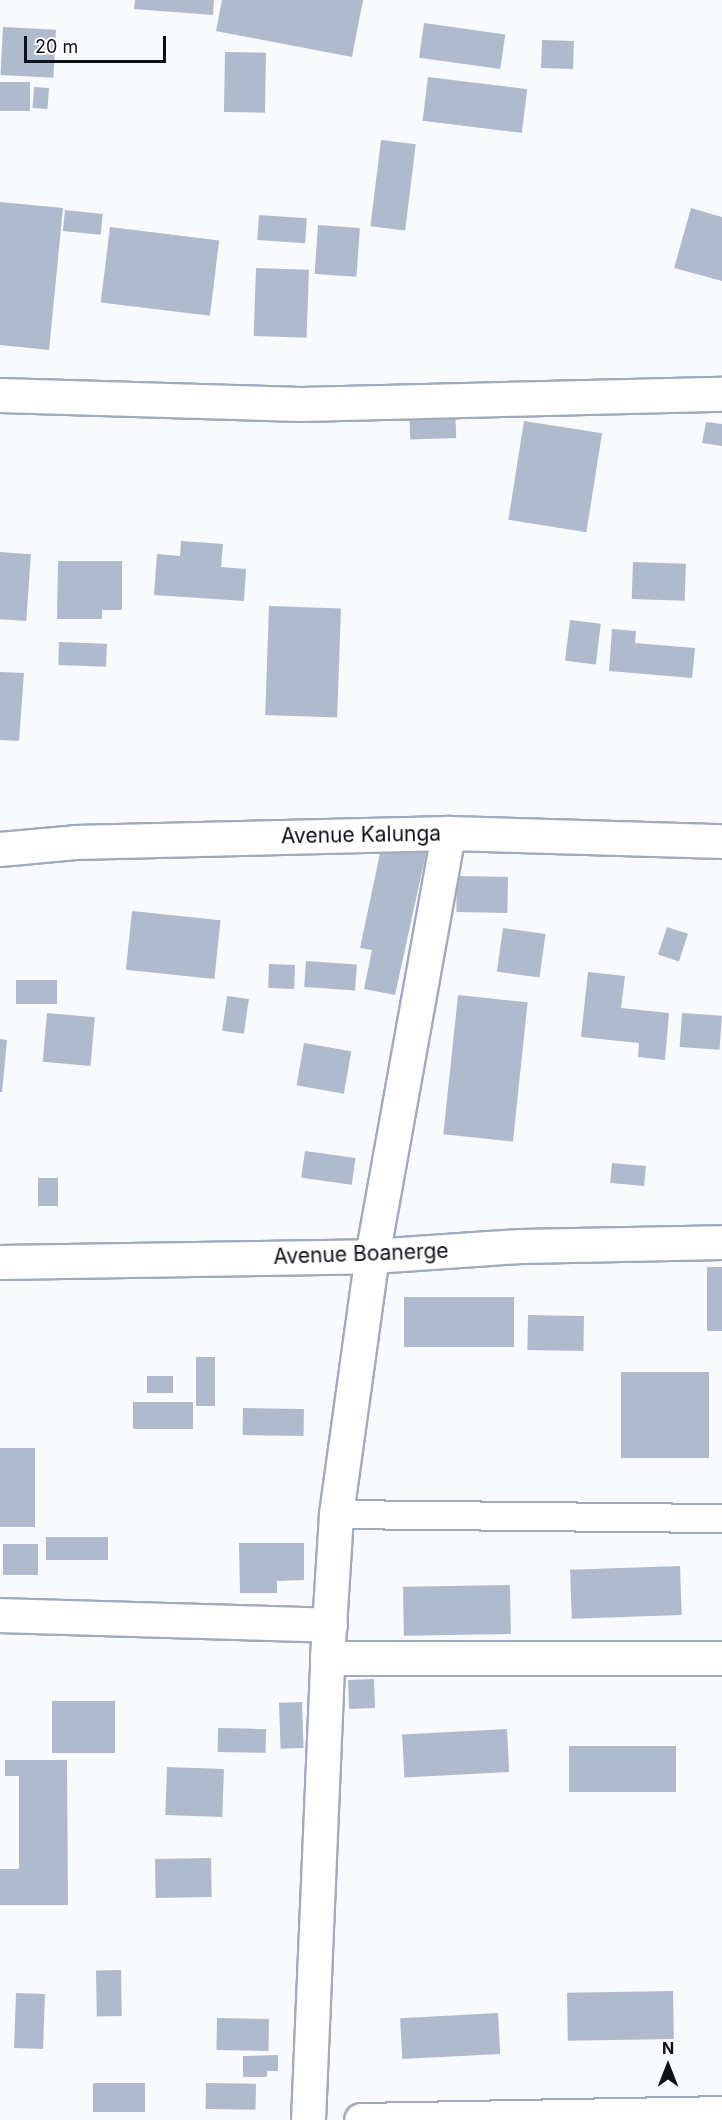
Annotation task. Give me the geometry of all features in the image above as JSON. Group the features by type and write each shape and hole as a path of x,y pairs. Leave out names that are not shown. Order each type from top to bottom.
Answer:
{"street":[{"path":"0,395 301,404 722,394"},
{"path":"308,2120 327,1658 336,1514 372,1256 448,833"},
{"name":"Avenue Kalunga","path":"0,849 75,842 448,833 722,841"},
{"name":"Avenue Boanerge","path":"0,1262 372,1256 520,1246 722,1242"},
{"path":"0,1615 330,1625"},
{"path":"327,1658 722,1658"},
{"path":"361,2120 722,2113"}],"lane":[{"path":"336,1514 722,1518"}],"building":[{"path":"135,0 214,0 213,15 134,9"},
{"path":"222,0 363,0 352,57 216,31"},
{"path":"424,23 505,34 500,69 419,58"},
{"path":"3,27 56,30 53,78 0,75"},
{"path":"542,40 574,41 573,69 541,68"},
{"path":"225,52 266,53 265,113 224,112"},
{"path":"428,77 527,89 522,133 423,121"},
{"path":"0,82 30,82 30,111 0,111"},
{"path":"34,87 49,88 47,109 33,108"},
{"path":"381,140 416,144 405,231 370,226"},
{"path":"0,202 63,208 49,350 0,345"},
{"path":"691,208 722,217 722,281 674,268"},
{"path":"65,210 103,214 101,235 63,231"},
{"path":"259,215 307,218 305,243 257,240"},
{"path":"318,225 360,228 356,277 315,274"},
{"path":"110,227 219,240 210,316 101,302"},
{"path":"256,268 309,270 307,338 254,336"},
{"path":"455,404 456,438 410,440 409,406"},
{"path":"524,421 602,433 586,532 508,520"},
{"path":"706,422 722,424 722,446 702,443"},
{"path":"181,541 223,544 221,567 246,569 244,601 154,595 157,554 180,556"},
{"path":"0,552 31,554 26,621 0,619"},
{"path":"58,561 122,561 122,610 102,610 102,619 57,619"},
{"path":"633,562 686,564 685,601 632,599"},
{"path":"269,606 341,609 337,717 265,715"},
{"path":"570,620 601,624 596,664 565,661"},
{"path":"612,629 636,631 635,643 695,648 692,678 609,671"},
{"path":"59,642 107,644 106,667 58,665"},
{"path":"0,672 24,673 19,741 0,740"},
{"path":"383,839 427,849 395,995 364,989 372,950 360,948"},
{"path":"457,876 508,877 507,913 456,912"},
{"path":"132,911 221,920 214,979 126,970"},
{"path":"667,927 688,934 679,961 658,955"},
{"path":"503,928 546,934 539,978 497,972"},
{"path":"306,961 357,965 355,990 304,987"},
{"path":"269,964 295,965 294,989 268,988"},
{"path":"588,972 625,976 621,1008 669,1013 665,1060 638,1057 639,1043 581,1037"},
{"path":"16,980 57,980 57,1004 16,1004"},
{"path":"458,995 528,1002 513,1142 443,1134"},
{"path":"227,996 249,999 244,1034 222,1031"},
{"path":"47,1013 95,1017 91,1066 43,1062"},
{"path":"682,1013 722,1016 720,1050 680,1047"},
{"path":"0,1039 7,1040 2,1092 0,1092"},
{"path":"304,1043 351,1051 344,1094 297,1085"},
{"path":"305,1151 356,1158 352,1185 301,1178"},
{"path":"612,1163 646,1166 644,1186 610,1183"},
{"path":"38,1178 58,1178 58,1206 38,1206"},
{"path":"707,1267 722,1267 722,1331 707,1331"},
{"path":"404,1297 514,1297 514,1347 404,1347"},
{"path":"528,1315 584,1316 583,1351 527,1350"},
{"path":"196,1357 215,1357 215,1406 196,1406"},
{"path":"621,1372 709,1372 709,1458 621,1458"},
{"path":"147,1376 173,1376 173,1393 147,1393"},
{"path":"133,1402 193,1402 193,1429 133,1429"},
{"path":"243,1408 304,1409 304,1436 243,1435"},
{"path":"0,1448 35,1448 35,1527 0,1527"},
{"path":"46,1537 108,1537 108,1560 46,1560"},
{"path":"239,1543 304,1543 304,1580 277,1581 277,1593 240,1593"},
{"path":"3,1544 38,1544 38,1575 3,1575"},
{"path":"680,1566 682,1615 572,1619 570,1570"},
{"path":"510,1585 511,1634 404,1636 403,1587"},
{"path":"374,1679 375,1708 349,1709 348,1680"},
{"path":"52,1701 115,1701 115,1753 52,1753"},
{"path":"302,1702 304,1748 281,1749 279,1703"},
{"path":"218,1728 266,1729 266,1753 218,1752"},
{"path":"507,1729 509,1772 404,1777 402,1734"},
{"path":"569,1746 676,1746 676,1792 569,1792"},
{"path":"5,1760 67,1760 68,1905 0,1905 0,1869 19,1869 19,1776 5,1776"},
{"path":"167,1767 224,1769 222,1817 165,1815"},
{"path":"211,1858 212,1897 156,1898 155,1859"},
{"path":"96,1970 121,1970 122,2016 97,2016"},
{"path":"673,1991 674,2039 568,2041 567,1993"},
{"path":"16,1993 45,1994 43,2049 14,2048"},
{"path":"498,2013 500,2054 402,2059 400,2018"},
{"path":"217,2018 269,2019 268,2051 216,2050"},
{"path":"278,2055 278,2071 267,2071 267,2077 243,2077 243,2056"},
{"path":"93,2083 145,2083 145,2112 93,2112"},
{"path":"206,2083 256,2084 256,2110 206,2109"}]}
